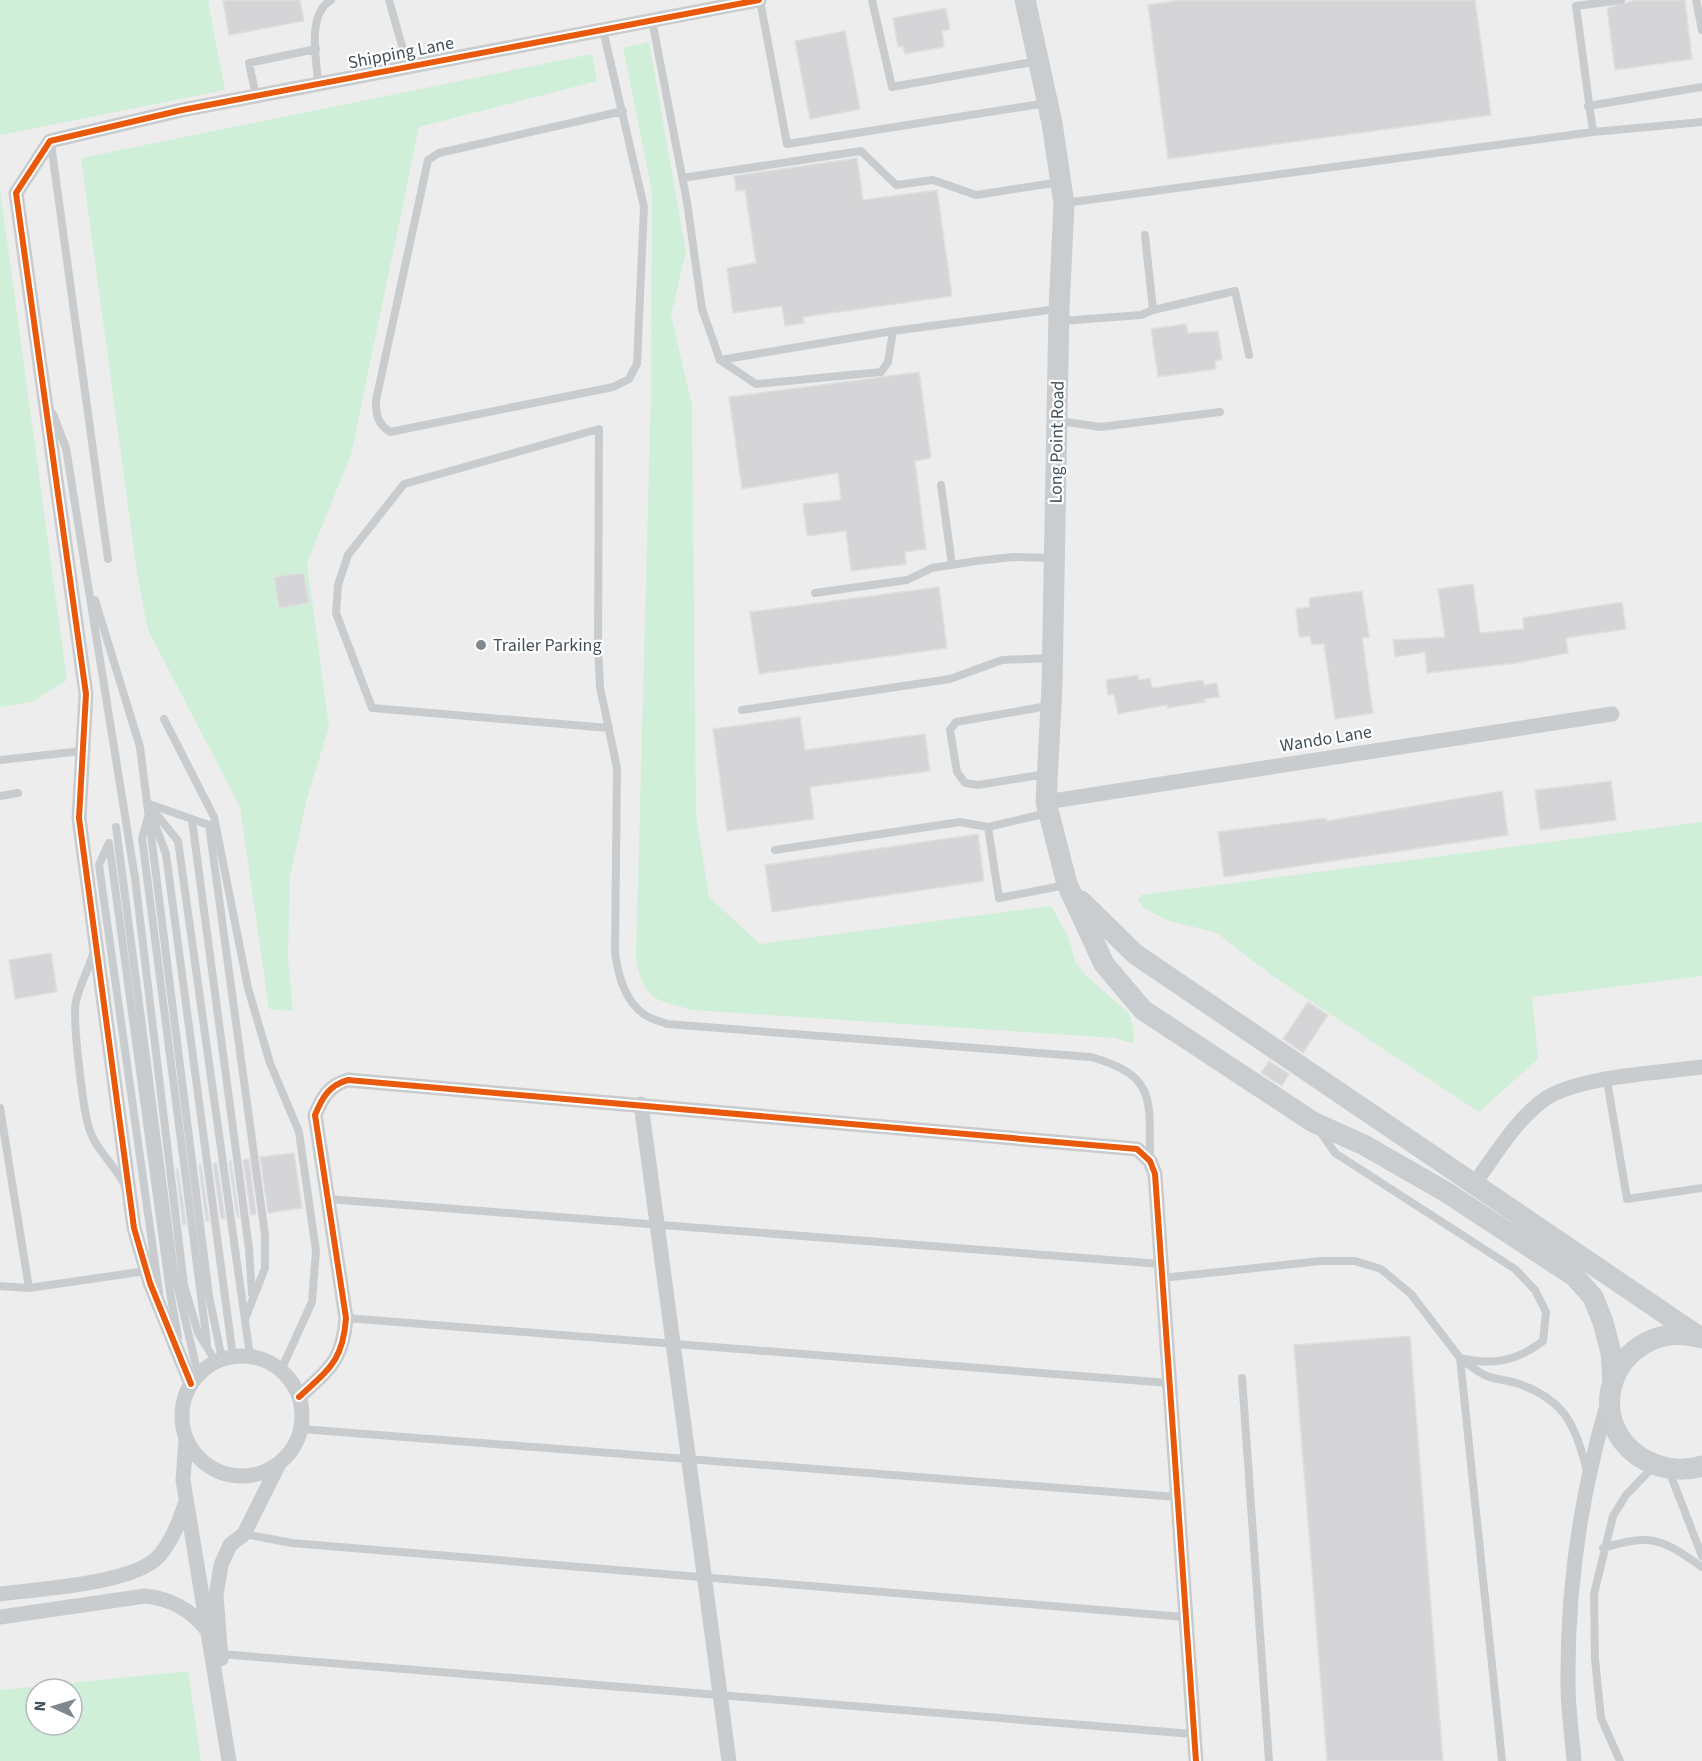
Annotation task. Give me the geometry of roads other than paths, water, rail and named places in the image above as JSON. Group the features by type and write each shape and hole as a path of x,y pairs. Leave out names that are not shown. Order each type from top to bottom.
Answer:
{"main road":[{"name":"Long Point Road","path":"1025,0 1040,60 1064,204 1059,315 1053,658 1047,773 1048,808 1067,884 1104,964 1143,1010 1313,1122 1364,1145 1446,1192 1574,1276 1593,1297 1603,1322 1611,1353 1612,1419 1623,1442 1640,1459 1661,1468"},
{"path":"1067,884 1098,920 1135,954 1702,1338"},
{"path":"1611,1389 1624,1361 1648,1341 1677,1334 1702,1338"},
{"path":"1661,1468 1684,1470 1702,1466"}],"street":[{"name":"Shipping Lane","path":"50,141 256,96 759,0"},
{"path":"50,141 16,192 86,694 79,818 134,1228 146,1271 162,1314 184,1367 194,1380"},
{"name":"Wando Lane","path":"1048,808 1612,714"},
{"path":"1474,1184 1527,1115 1546,1098 1586,1083 1702,1067"},
{"path":"299,1397 333,1365 344,1342 346,1318 315,1116 322,1097 338,1083 348,1080 1123,1145 1137,1149 1150,1161 1155,1174 1184,1617 1196,1761"},
{"path":"641,1104 729,1761"},
{"path":"250,1356 281,1370 299,1397 301,1429 293,1449 279,1464 244,1534 230,1545 220,1565 216,1595 230,1761 183,1480 186,1440 183,1406 194,1380 224,1359 250,1356"},
{"path":"1574,1761 1568,1684 1572,1576 1599,1434 1611,1389"},
{"path":"186,1440 208,1466 228,1475 249,1476 279,1464"},
{"path":"0,1594 126,1575 158,1557 175,1532 186,1499"},
{"path":"0,1617 145,1596 164,1598 180,1606 196,1616 208,1630"}],"lane":[{"path":"318,84 315,27 323,5 332,0"},
{"path":"389,0 408,67"},
{"path":"759,0 787,144 1048,102"},
{"path":"872,0 892,87 1040,60"},
{"path":"1593,132 1576,6 1621,0"},
{"path":"1696,0 1702,30"},
{"path":"652,20 682,178 702,309 720,360 756,384 881,372 888,362 893,331"},
{"path":"603,30 623,111 644,207 637,364 629,379 613,387 574,396 390,432 382,427 376,416 376,400 428,160 439,153 623,111"},
{"path":"256,96 249,63 316,49"},
{"path":"1588,106 1702,87"},
{"path":"1064,204 1593,132 1702,122"},
{"path":"50,141 108,558"},
{"path":"682,178 861,152 896,185 933,180 976,195 1061,182"},
{"path":"1145,235 1153,310"},
{"path":"720,360 893,331 1059,315 1141,315 1153,310 1235,291 1249,355"},
{"path":"44,390 66,448 125,808 184,1285 198,1333 208,1348 224,1359"},
{"path":"1057,421 1101,427 1221,412"},
{"path":"609,728 372,708 336,613 338,585 348,555 404,484 599,429 598,646 600,687 609,728 617,768 615,952 618,976 626,993 644,1015 667,1024 1091,1057 1118,1065 1134,1075 1146,1090 1149,1107 1150,1161"},
{"path":"941,485 952,565"},
{"path":"815,593 907,580 932,568 952,565 1012,557 1054,559"},
{"path":"86,570 140,747 209,1296 224,1359"},
{"path":"742,710 950,679 1002,660 1053,658"},
{"path":"1047,773 978,785 965,783 957,772 950,730 956,722 1051,705"},
{"path":"164,719 214,817 248,988 270,1063 299,1132 316,1251 314,1282 312,1302 281,1370"},
{"path":"0,760 82,751"},
{"path":"0,796 18,793"},
{"path":"148,804 209,825 265,1235 265,1268 245,1319"},
{"path":"148,804 178,841 250,1356"},
{"path":"148,804 166,854 224,1359"},
{"path":"125,808 99,865 162,1314"},
{"path":"774,850 960,822 988,827 1048,808"},
{"path":"149,813 142,838 208,1348"},
{"path":"192,820 249,1249 253,1299"},
{"path":"116,827 174,1270 194,1380"},
{"path":"988,827 999,898 1067,884"},
{"path":"109,843 170,1292 184,1367"},
{"path":"96,944 76,1001 76,1030 89,1129 99,1150 114,1165 129,1191"},
{"path":"1607,1080 1627,1199 1702,1188"},
{"path":"0,1108 29,1288"},
{"path":"1313,1122 1335,1153 1515,1269 1535,1290 1546,1312 1542,1341 1524,1355 1504,1361 1471,1361 1460,1358"},
{"path":"328,1199 657,1225 1162,1271 1355,1261 1381,1269 1411,1294 1460,1358 1485,1376 1518,1384 1545,1395 1560,1406 1581,1445 1590,1483"},
{"path":"0,1286 29,1288 146,1271"},
{"path":"346,1318 1169,1383"},
{"path":"1460,1358 1502,1761"},
{"path":"1242,1378 1269,1761"},
{"path":"301,1429 1177,1497"},
{"path":"1620,1761 1601,1718 1594,1659 1594,1594 1603,1548 1613,1516 1626,1495 1661,1468 1702,1556"},
{"path":"244,1534 292,1543 1184,1617"},
{"path":"1603,1548 1627,1541 1669,1544 1702,1568"},
{"path":"221,1654 1193,1734"}],"place":[{"name":"Trailer Parking","path":"481,645"}]}
